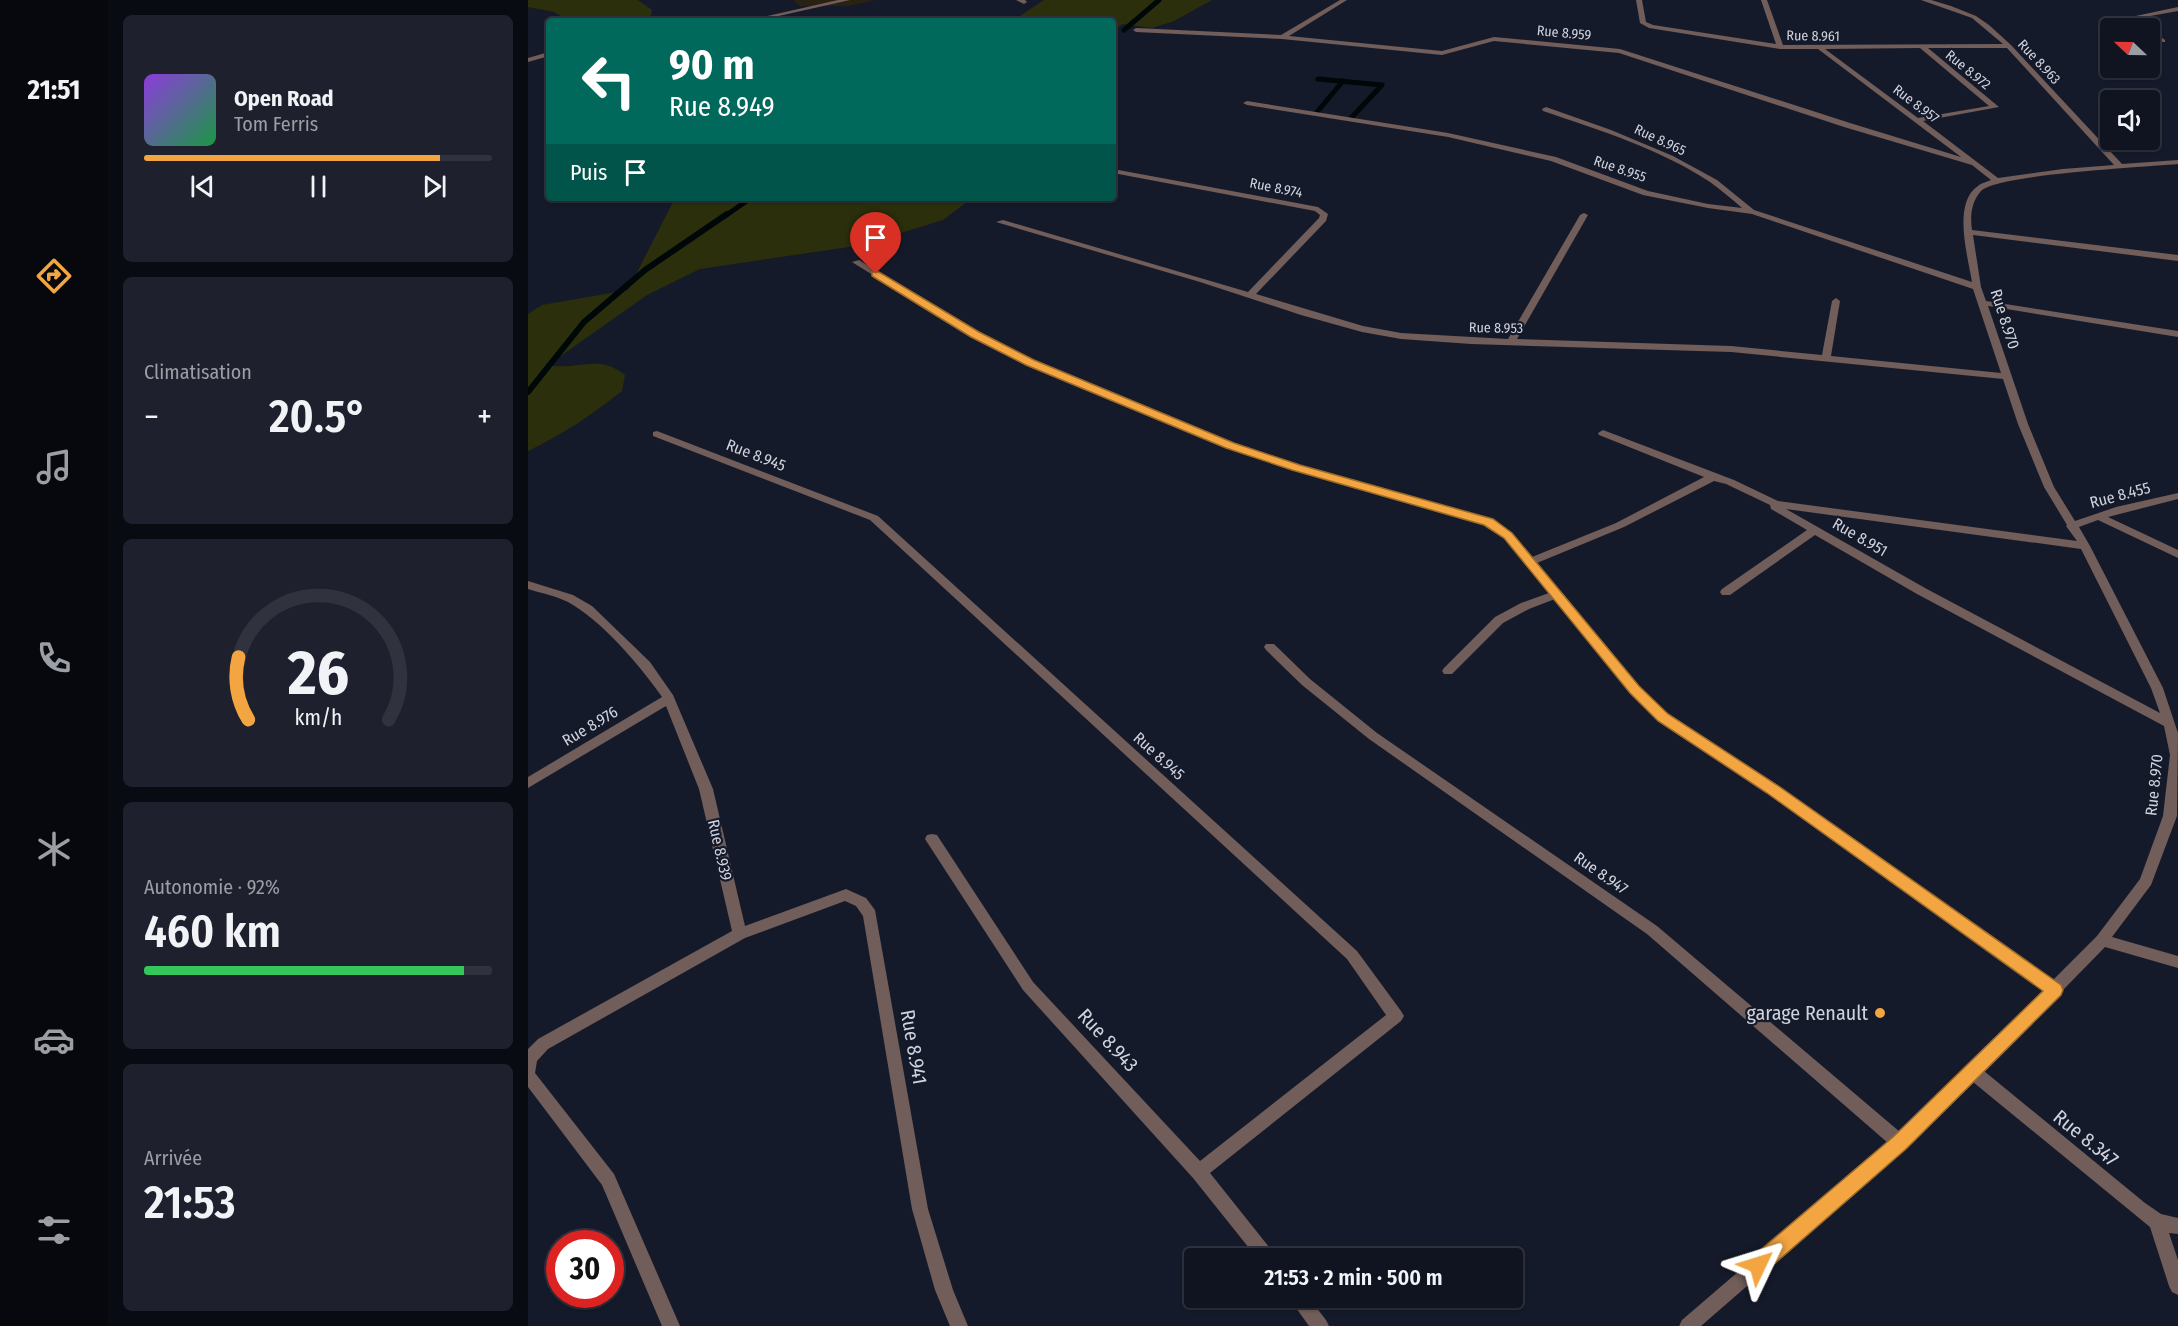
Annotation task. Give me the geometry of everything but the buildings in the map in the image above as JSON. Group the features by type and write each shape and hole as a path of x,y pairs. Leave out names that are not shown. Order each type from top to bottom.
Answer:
{"street":[{"path":"762,18 847,0"},
{"path":"1282,37 1344,0"},
{"name":"Rue 8.961","path":"1639,0 1643,23 1651,27 1780,47 1821,49 2009,46"},
{"path":"1764,0 1780,47"},
{"name":"Rue 8.963","path":"1924,0 1974,17 2009,46 2120,165"},
{"path":"2135,18 2178,9"},
{"name":"Rue 8.959","path":"1136,30 1282,37 1442,53 1461,50 1485,40 1494,39 1612,50 1975,163"},
{"name":"Rue 8.972","path":"1917,120 1995,107 1922,47"},
{"name":"Rue 8.957","path":"1821,49 1996,181"},
{"path":"530,57 546,54"},
{"name":"Rue 8.955","path":"1247,103 1448,135 1553,159 1646,193 1708,206 1753,212 1977,286"},
{"name":"Rue 8.965","path":"1546,109 1606,129 1711,179 1753,212"},
{"name":"Rue 8.970","path":"1688,1326 1900,1143 2055,990 2102,940 2146,881 2170,816 2176,755 2170,724 2157,688 2085,546 2049,487 2006,376 1977,286 1966,216 1979,188 1996,181 2120,165 2178,162"},
{"name":"Rue 8.974","path":"1116,172 1318,209 1324,214 1323,219 1250,295"},
{"path":"1511,342 1584,215"},
{"name":"Rue 8.953","path":"1000,222 1141,261 1304,314 1401,336 1438,340 1731,349 2006,376"},
{"path":"1967,232 2178,258"},
{"path":"856,262 975,335 1030,362 1230,446 1489,522 1508,535 1635,690 1663,717 1772,789 2055,990"},
{"path":"1826,357 1836,302"},
{"path":"1983,303 2178,334"},
{"name":"Rue 8.951","path":"1603,433 1730,482 1776,504 1775,507 1921,591 2170,724"},
{"name":"Rue 8.945","path":"657,435 874,518 1352,955 1396,1016 1199,1172"},
{"path":"1530,562 1620,525 1713,477"},
{"name":"Rue 8.455","path":"2071,526 2097,516 2178,496"},
{"path":"1776,504 2085,546"},
{"path":"2097,516 2178,554"},
{"path":"1726,592 1815,530"},
{"name":"Rue 8.939","path":"528,585 569,598 588,609 646,665 669,698 706,789 740,934"},
{"path":"1448,671 1499,620 1525,606 1557,594"},
{"name":"Rue 8.947","path":"1270,647 1306,682 1373,736 1652,930 1900,1143"},
{"name":"Rue 8.976","path":"528,783 669,698"},
{"name":"Rue 8.943","path":"932,839 1028,986 1199,1172 1259,1248"},
{"name":"Rue 8.941","path":"740,934 846,895 861,902 870,914 920,1209 944,1290 959,1326"},
{"path":"671,1326 608,1180 528,1074 530,1058 543,1044 740,934"},
{"path":"2102,940 2178,962"},
{"name":"Rue 8.347","path":"1973,1072 2157,1222 2178,1226"},
{"path":"2157,1222 2178,1286"},
{"path":"1306,1308 1320,1326"}],"shaded area":[{"path":"793,0 875,0 849,6 800,6"}],"green space":[{"path":"528,0 638,0 652,10 648,18 564,18 554,12 528,7"},
{"path":"1044,0 1212,0 1174,21 1152,28 1122,24 1116,29 1116,18 1017,18"},
{"path":"673,201 968,201 943,220 862,245 700,269 647,295 548,365 597,364 615,368 625,375 622,391 577,424 528,451 528,314 542,305 628,290"}],"waterway":[{"path":"1124,30 1159,0"},
{"path":"1318,79 1343,81"},
{"path":"1317,112 1343,81"},
{"path":"1343,81 1382,85 1351,118"},
{"path":"725,216 747,201"},
{"path":"528,392 584,322 645,270 727,214"}],"place":[{"name":"garage Renault","path":"1880,1013"}],"route":[{"path":"876,274 975,335 1030,362 1230,446 1489,522 1508,535 1635,690 1663,717 1772,789 2055,990 1900,1143 1758,1265"}]}
